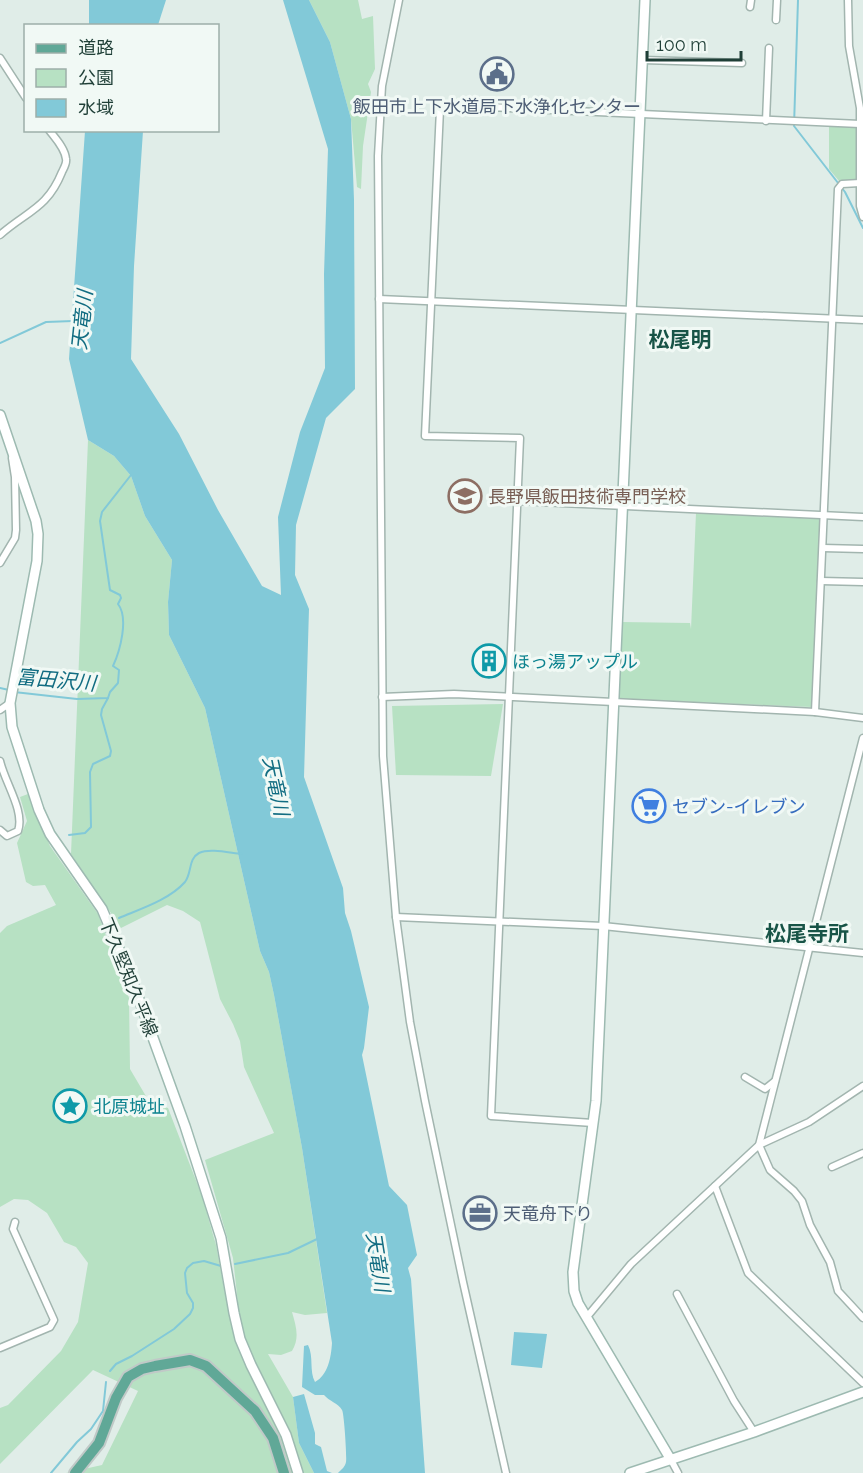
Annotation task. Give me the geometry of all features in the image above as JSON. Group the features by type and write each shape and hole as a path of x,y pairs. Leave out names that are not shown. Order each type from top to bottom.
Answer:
{"main road":[{"path":"75,1473 99,1443 116,1398 128,1377 155,1366 190,1360 206,1366 255,1411 273,1438 284,1473"}],"street":[{"path":"399,0 382,86 378,156 383,756 396,917 410,1022 463,1282 506,1473"},
{"path":"645,0 593,1124 573,1272 574,1291 586,1318 678,1473"},
{"path":"776,20 777,0"},
{"path":"848,0 849,45 861,107 860,183 863,217"},
{"path":"766,121 769,48"},
{"path":"0,58 24,95"},
{"path":"643,60 742,63"},
{"path":"593,1124 491,1116 520,438 425,436 440,109 445,105 860,124"},
{"path":"0,235 34,212 46,200 60,178 67,160 64,151 50,132"},
{"path":"815,712 840,186 860,183"},
{"path":"379,299 863,320"},
{"name":"下久堅知久平線","path":"0,416 36,520 38,543 37,561 10,700 12,727 39,810 50,834 102,909 132,980 189,1137 221,1238 240,1339 286,1435 298,1473"},
{"path":"0,563 15,538 15,477 11,460 13,451"},
{"path":"518,501 863,517"},
{"path":"823,548 863,549"},
{"path":"821,581 863,582"},
{"path":"382,697 454,694 815,712 863,718"},
{"path":"0,710 10,700"},
{"path":"863,738 759,1145 770,1170 802,1201 810,1225 830,1262 838,1291 863,1318"},
{"path":"0,761 3,776 21,817 18,831 13,835 7,836 0,830"},
{"path":"396,917 603,926 863,953"},
{"path":"745,1077 765,1089 776,1080"},
{"path":"586,1318 631,1264 759,1145 809,1122 863,1086"},
{"path":"832,1167 863,1153"},
{"path":"715,1186 748,1273 863,1383"},
{"path":"0,1348 50,1327 54,1320 13,1229 15,1222"},
{"path":"678,1294 734,1401 754,1432"},
{"path":"855,1311 863,1305"},
{"path":"630,1473 754,1432 863,1392"}],"green space":[{"path":"309,0 358,0 362,19 373,16 375,69 368,84 371,92 363,146 361,189 357,187 351,119 330,42"},
{"path":"829,125 857,129 856,181 840,182 829,169"},
{"path":"88,440 114,456 131,476 145,516 172,560 168,602 169,635 205,708 260,951 269,972 302,1148 327,1313 305,1315 292,1312 297,1337 292,1351 281,1355 268,1354 293,1397 299,1443 314,1473 66,1473 102,1465 138,1391 93,1370 0,1464 0,1408 8,1405 61,1351 78,1322 88,1263 76,1247 64,1242 47,1213 28,1200 14,1199 0,1207 0,933 7,926 56,905 45,885 33,886 26,882 17,843 27,821 20,797 28,794 50,846 98,914 129,998 130,1069 150,1103 168,1108 202,1196 216,1245 228,1310 240,1322 233,1258 205,1160 274,1133 244,1067 240,1041 220,999 200,922 183,911 167,905 121,928 71,854"},
{"path":"696,513 820,519 812,707 620,699 618,695 622,622 690,623 691,629"},
{"path":"503,704 491,776 396,775 392,706"}],"water":[{"path":"89,0 166,0 158,24 89,24"},
{"name":"天竜川","path":"283,0 309,0 330,42 351,119 355,389 326,418 296,525 295,575 309,609 304,777 343,888 345,913 369,1007 362,1055 389,1186 407,1205 417,1255 408,1268 411,1279 425,1473 338,1473 346,1462 342,1410 324,1395 315,1395 302,1387 304,1346 308,1345 310,1350 315,1382 326,1371 332,1343 302,1148 269,972 260,951 205,708 169,635 168,602 172,560 145,516 131,476 114,456 88,440 69,359 85,132 143,132 134,266 131,359 179,434 218,510 262,586 281,595 278,517 300,432 325,368 324,274 328,149"},
{"path":"514,1332 547,1334 542,1368 511,1365"},
{"path":"304,1394 315,1433 315,1444 321,1447 327,1471 332,1473 314,1473 299,1443 293,1397"}],"waterway":[{"path":"798,0 794,126 845,192 863,228"},
{"name":"天竜川","path":"0,343 46,322 73,321"},
{"name":"富田沢川","path":"14,692 77,699 108,698 118,683 119,670 113,666 122,635 123,617 118,604 121,598 120,595 110,590 100,521 102,512 131,475"},
{"name":"富田沢川","path":"0,688 9,690"},
{"path":"69,835 85,833 91,827 90,772 93,764 110,756 111,751 101,715 108,698"},
{"path":"119,918 171,894 185,882 193,859 199,853 214,851 242,854"},
{"path":"235,1264 288,1253 317,1239"},
{"path":"110,1371 116,1364 174,1329 190,1314 193,1303 187,1293 185,1273 187,1268 193,1263 204,1261 221,1266"},
{"path":"51,1473 91,1429 103,1411 106,1382"}],"place":[{"name":"飯田市上下水道局下水浄化センター","path":"497,74"},
{"name":"長野県飯田技術専門学校","path":"465,496"},
{"name":"ほっ湯アップル","path":"489,661"},
{"name":"セブン-イレブン","path":"649,806"},
{"name":"北原城址","path":"70,1106"},
{"name":"天竜舟下り","path":"480,1213"}],"district":[{"name":"松尾明","path":"680,339"},
{"name":"松尾寺所","path":"807,933"}]}
